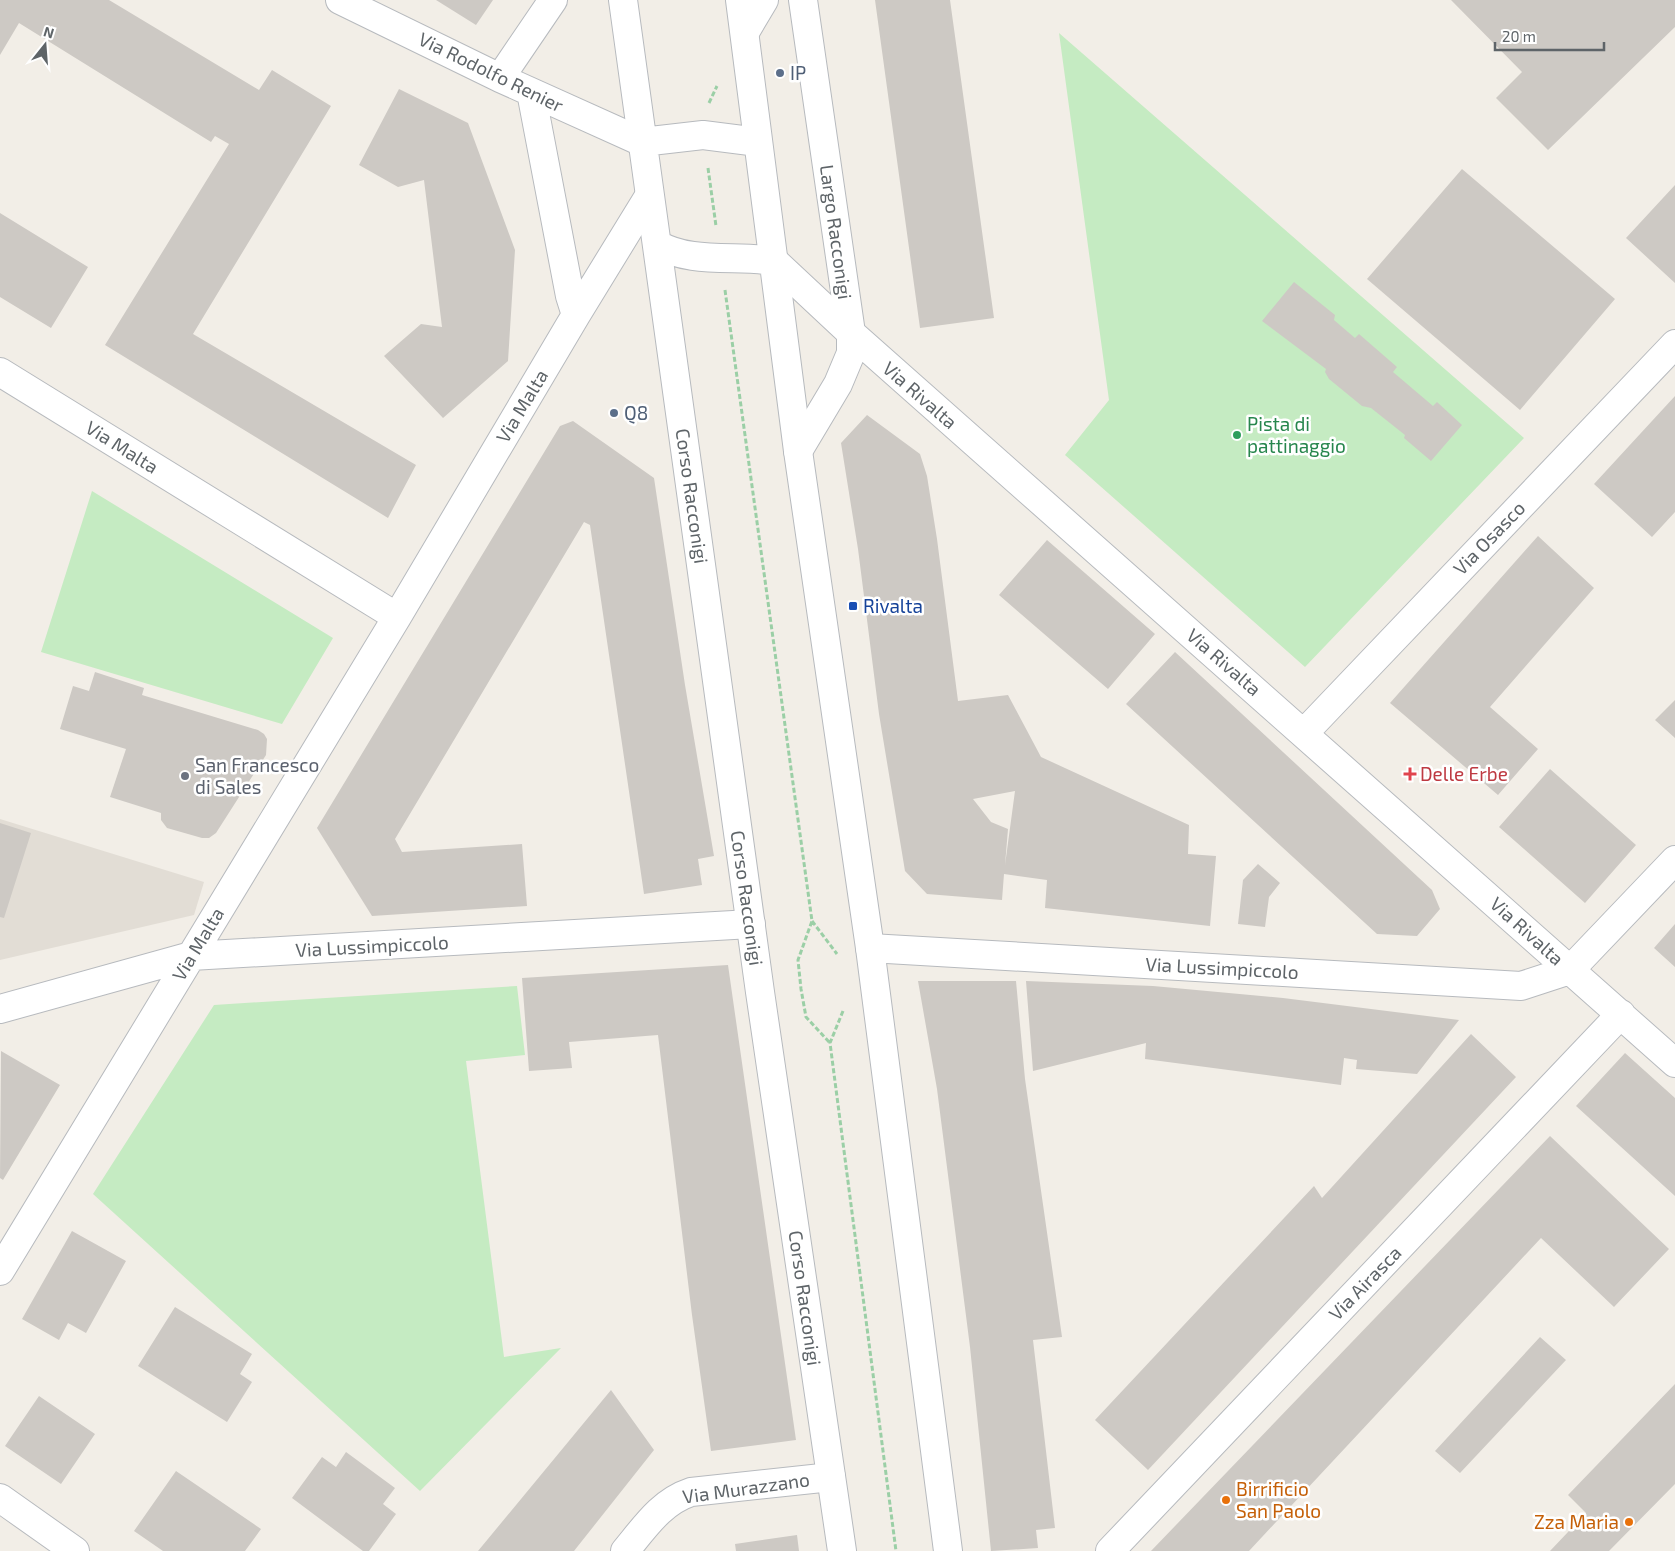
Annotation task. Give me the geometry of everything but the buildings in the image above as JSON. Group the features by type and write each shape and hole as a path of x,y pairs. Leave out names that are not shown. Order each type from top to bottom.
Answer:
{"street":[{"name":"Via Rodolfo Renier","path":"340,0 500,78 642,142"},
{"path":"500,78 552,0"},
{"name":"Corso Racconigi","path":"623,0 751,924 842,1551"},
{"path":"740,0 798,451 870,948 948,1551"},
{"path":"745,32 764,0"},
{"name":"Largo Racconigi","path":"798,451 838,384 851,353 851,333 803,0"},
{"path":"531,92 570,296 576,315"},
{"path":"642,142 704,135 758,142"},
{"name":"Via Malta","path":"0,1271 397,617 576,315 649,196"},
{"path":"657,244 669,251 682,255 774,261"},
{"name":"Via Rivalta","path":"774,261 851,333 1675,1063"},
{"name":"Via Osasco","path":"1304,733 1675,344"},
{"name":"Via Malta","path":"0,372 397,617"},
{"path":"1570,970 1675,860"},
{"name":"Via Lussimpiccolo","path":"0,1009 190,956 751,924"},
{"name":"Via Lussimpiccolo","path":"870,948 1521,986 1570,970"},
{"name":"Via Airasca","path":"1110,1551 1620,1014"},
{"name":"Via Murazzano","path":"625,1551 662,1506 675,1498 691,1492 831,1477"},
{"path":"0,1498 75,1551"}],"path":[{"path":"719,81 706,111 704,135 812,921 798,960 801,989 806,1017 830,1043"},
{"path":"812,921 839,956"},
{"path":"845,1006 830,1043 896,1551"}],"shaded area":[{"path":"0,819 204,882 194,915 0,960"}],"green space":[{"path":"1059,33 1524,438 1305,667 1065,455 1109,400"},
{"path":"92,491 333,638 282,724 41,652"},
{"path":"517,986 525,1055 466,1061 504,1357 561,1348 420,1491 93,1194 214,1005"}],"place":[{"name":"IP","path":"780,73"},
{"name":"Q8","path":"614,413"},
{"name":"Pista di pattinaggio","path":"1237,435"},
{"name":"Rivalta","path":"853,606"},
{"name":"Delle Erbe","path":"1410,774"},
{"name":"San Francesco di Sales","path":"185,776"},
{"name":"Birrificio San Paolo","path":"1226,1500"},
{"name":"Zza Maria","path":"1629,1522"}]}
